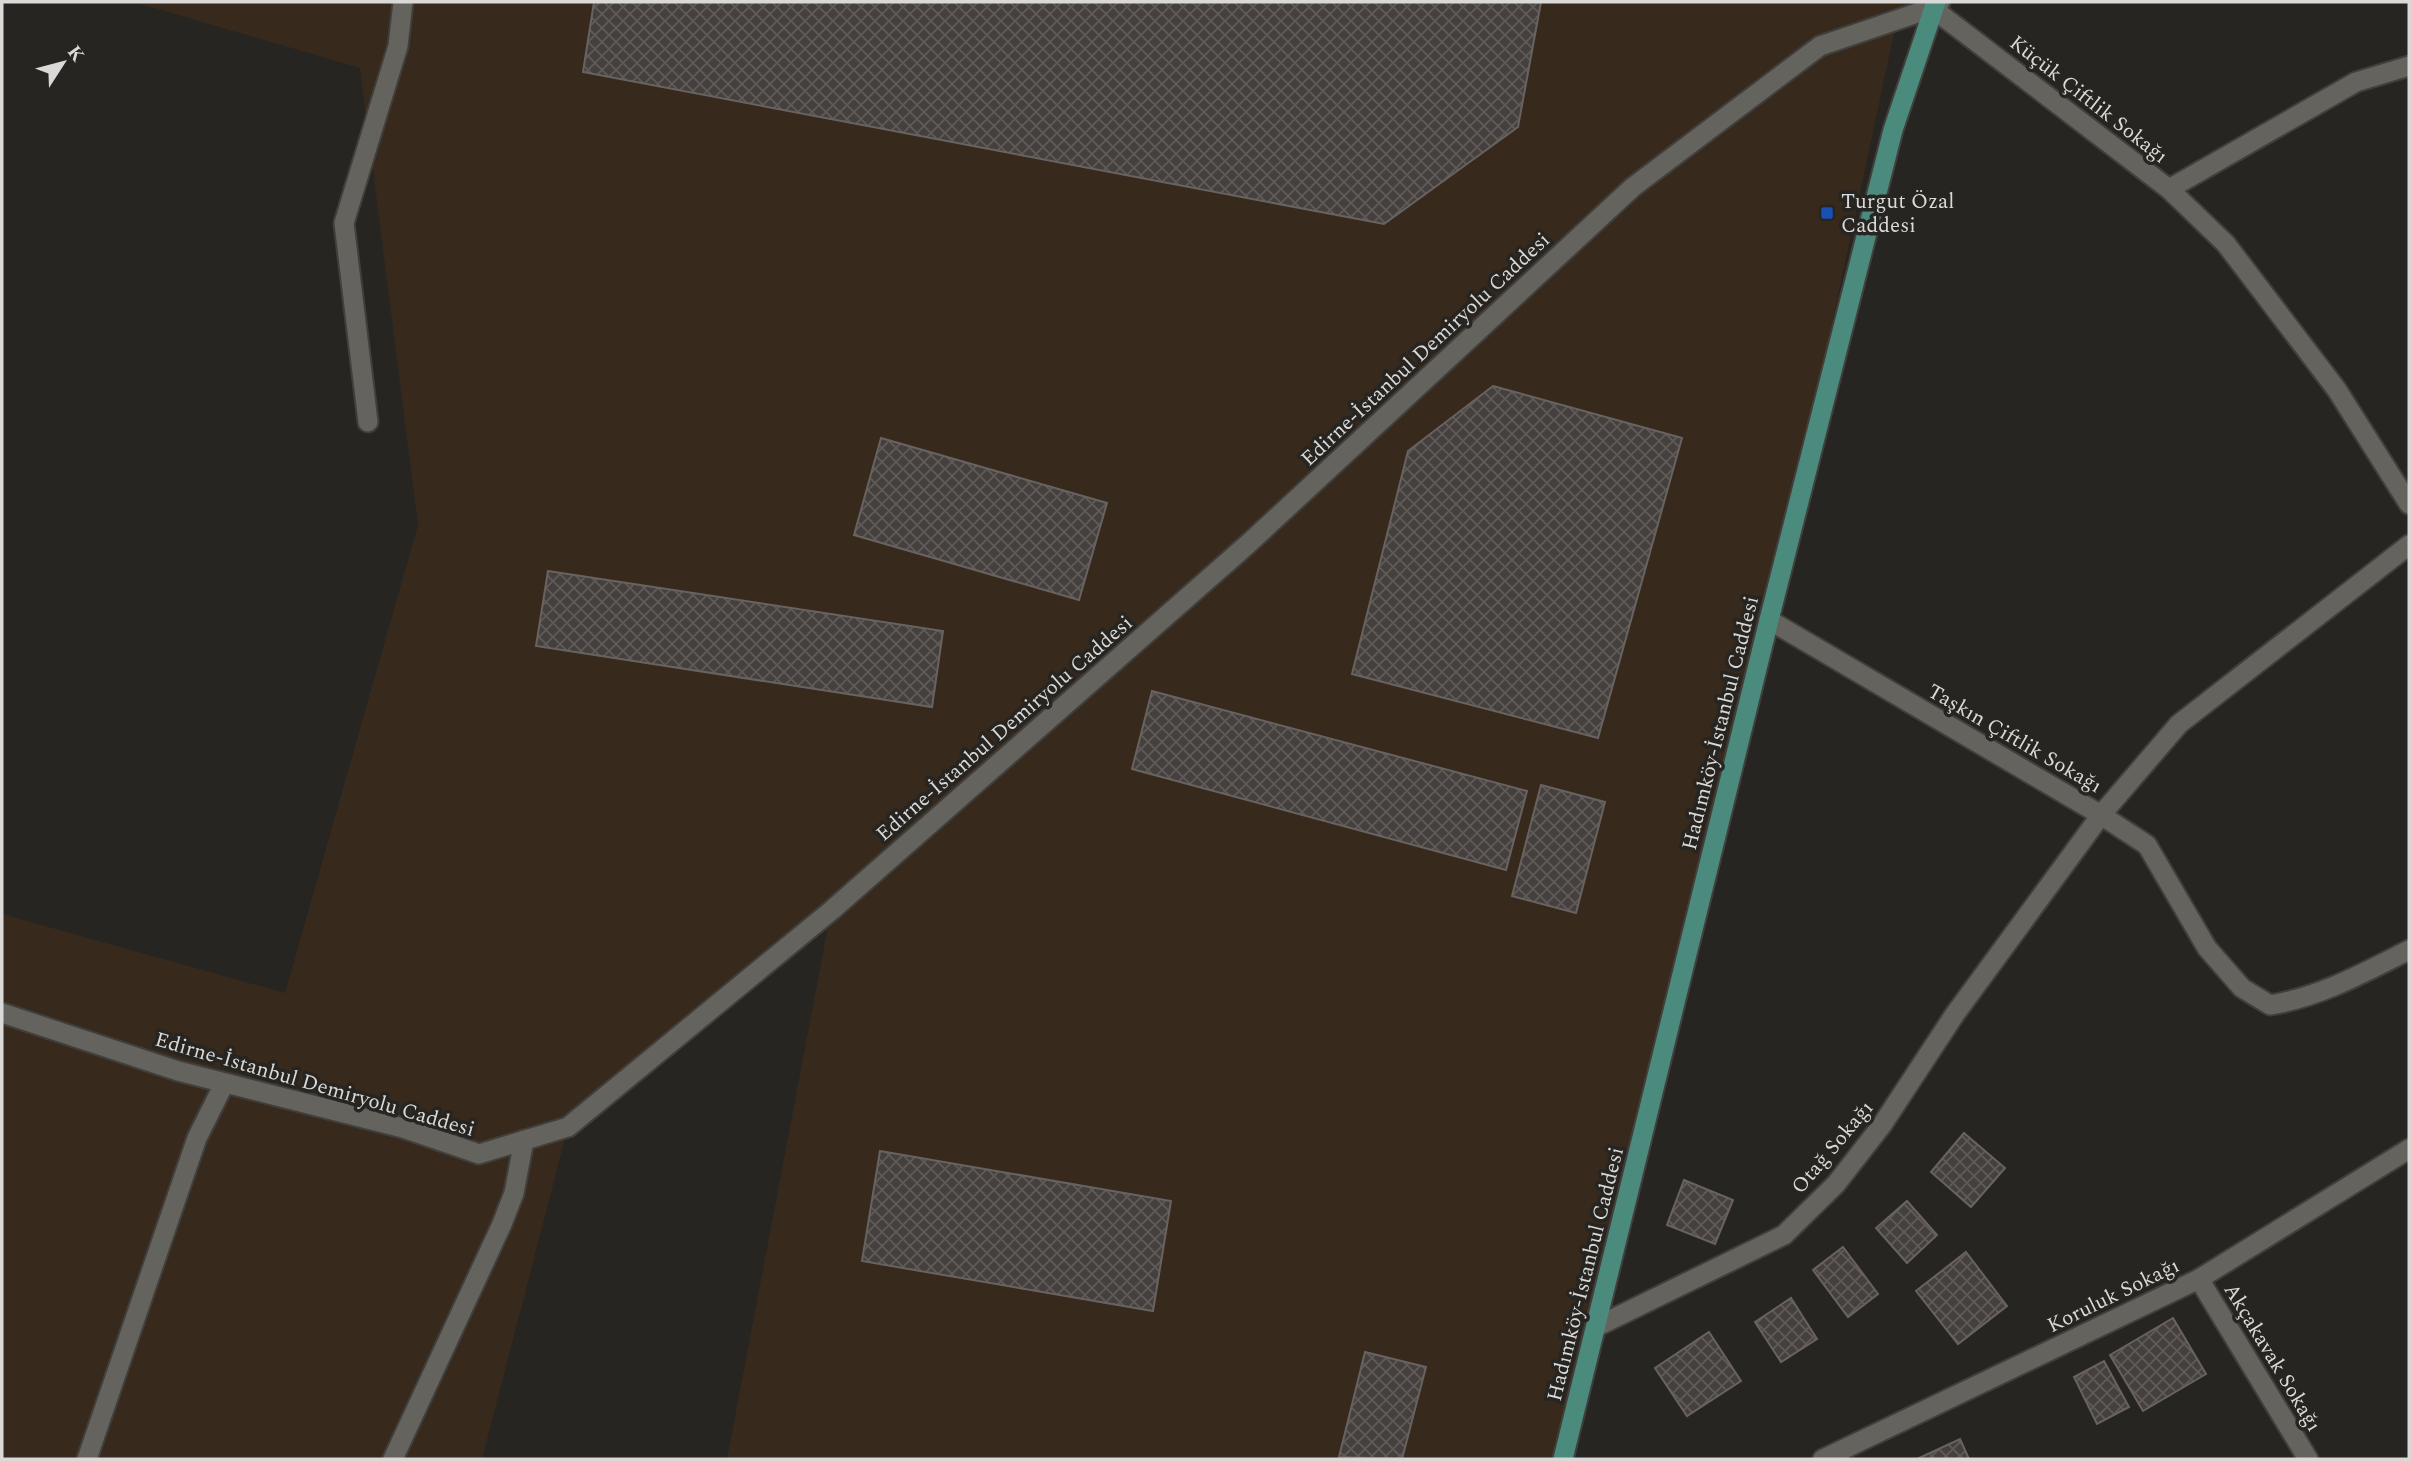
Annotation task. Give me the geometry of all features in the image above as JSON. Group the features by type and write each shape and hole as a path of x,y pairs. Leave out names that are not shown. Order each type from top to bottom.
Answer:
{"main road":[{"name":"Hadımköy-İstanbul Caddesi","path":"1563,1459 1769,620 1893,130 1936,4"}],"street":[{"path":"368,422 344,223 398,46 403,2"},
{"name":"Küçük Çiftlik Sokağı","path":"1936,4 2169,189 2356,82 2409,66"},
{"name":"Edirne-İstanbul Demiryolu Caddesi","path":"2,1013 224,1084 403,1128 479,1154 568,1127 832,910 1248,544 1633,187 1820,46 1936,4"},
{"path":"2169,189 2227,244 2337,390 2409,504"},
{"name":"Taşkın Çiftlik Sokağı","path":"1769,620 2101,815 2179,724 2409,545"},
{"path":"2101,815 2147,845 2207,948 2242,988 2270,1005 2300,1000 2338,986 2409,950"},
{"name":"Otağ Sokağı","path":"1596,1327 1784,1235 1836,1184 1882,1125 1955,1014 2101,815"},
{"path":"87,1459 197,1138 224,1084"},
{"path":"393,1459 510,1203 524,1140"},
{"name":"Koruluk Sokağı","path":"1823,1459 2199,1279 2409,1149"},
{"name":"Akçakavak Sokağı","path":"2199,1279 2308,1459"}],"shaded area":[{"path":"134,2 1913,2 1898,14 1769,620 1563,1459 727,1459 831,911 568,1127 482,1459 2,1459 2,914 285,993 418,525 360,68"}],"building":[{"path":"594,2 1541,2 1518,127 1384,224 583,72"},
{"path":"1493,386 1682,438 1598,738 1352,674 1408,451"},
{"path":"881,438 1107,503 1079,600 854,535"},
{"path":"548,571 943,631 932,707 536,646"},
{"path":"1152,691 1527,791 1506,870 1132,769"},
{"path":"1541,785 1605,802 1576,913 1512,896"},
{"path":"1964,1133 2005,1168 1971,1207 1931,1172"},
{"path":"880,1151 1171,1201 1153,1311 862,1261"},
{"path":"1684,1180 1733,1200 1715,1244 1667,1225"},
{"path":"1907,1201 1937,1235 1907,1263 1876,1228"},
{"path":"1843,1247 1878,1294 1848,1317 1813,1270"},
{"path":"1966,1252 2007,1306 1958,1344 1916,1291"},
{"path":"1791,1298 1817,1339 1781,1362 1755,1322"},
{"path":"2173,1318 2206,1374 2143,1411 2110,1355"},
{"path":"1709,1332 1741,1381 1687,1416 1655,1368"},
{"path":"1365,1352 1426,1367 1402,1459 1339,1457"},
{"path":"2104,1361 2129,1407 2097,1424 2074,1377"},
{"path":"1960,1439 1969,1459 1917,1459"}],"place":[{"name":"Turgut Özal Caddesi","path":"1827,213"}]}
